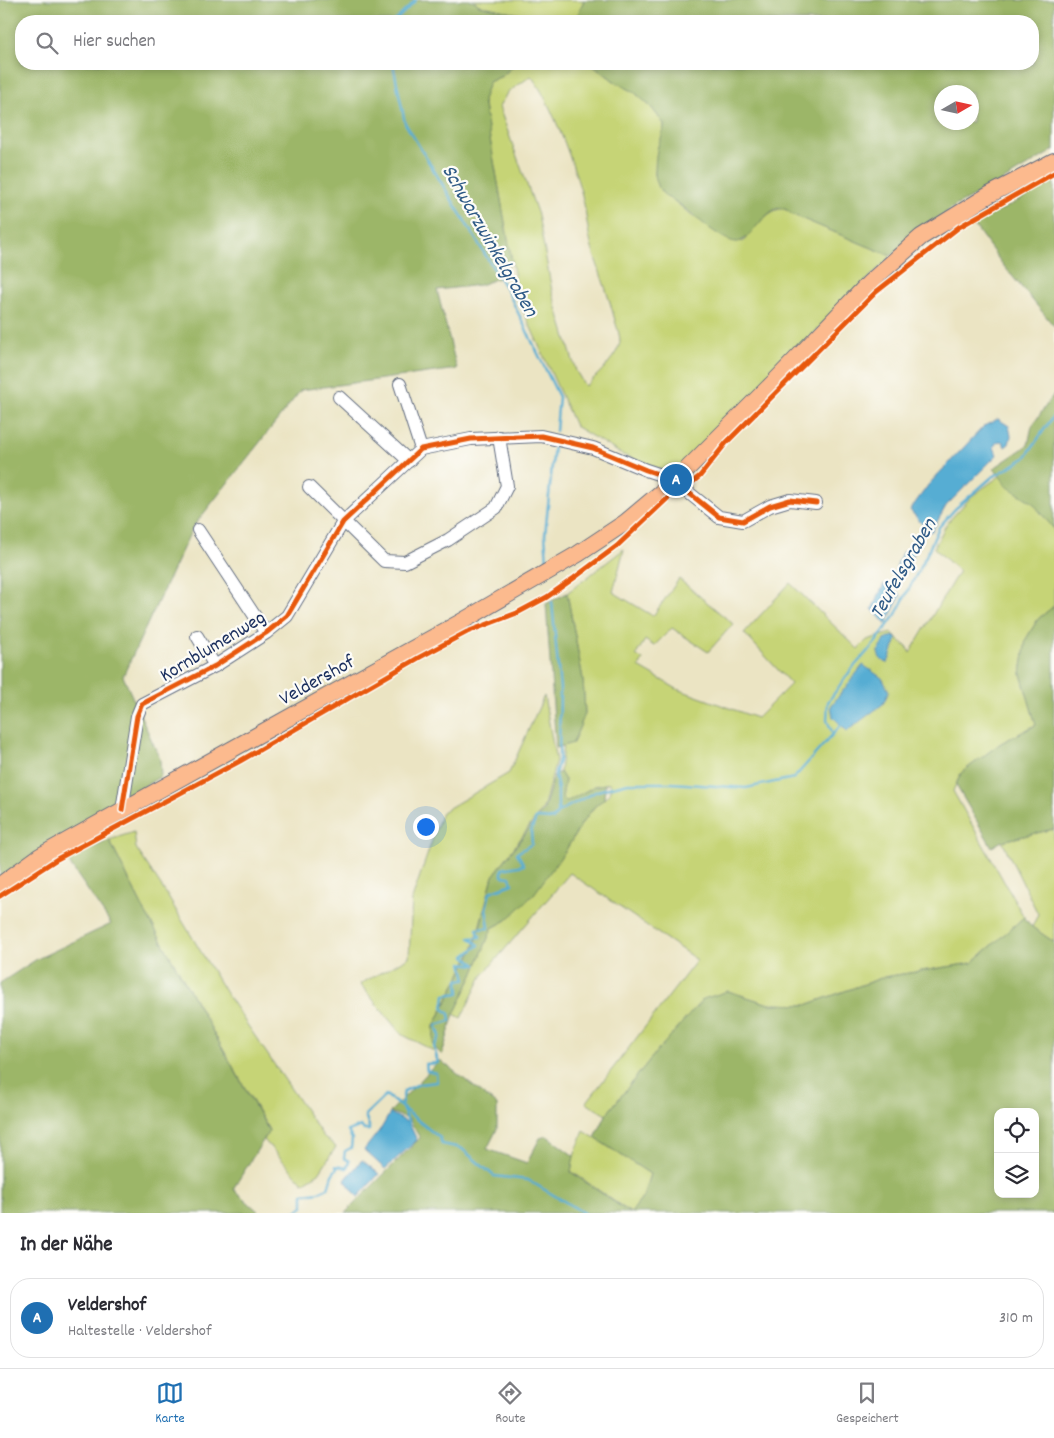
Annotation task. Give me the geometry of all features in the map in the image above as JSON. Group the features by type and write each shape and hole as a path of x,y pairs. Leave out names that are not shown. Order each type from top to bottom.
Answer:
{"main road":[{"name":"Veldershof","path":"0,885 40,856 462,622 578,554 626,522 676,480 869,283 921,237 989,195 1054,161"}],"street":[{"path":"400,384 421,449 471,440 540,436 593,448 676,480 684,489 719,517 743,521 770,506 790,500 816,503"},
{"path":"339,397 409,461"},
{"path":"309,487 384,561 405,562 448,540 496,508 507,486 499,437"},
{"name":"Kornblumenweg","path":"122,810 137,716 142,704 215,666 266,633 287,616 343,522 421,449"},
{"path":"198,530 266,633"},
{"path":"197,636 215,666"}],"green space":[{"path":"0,0 473,0 479,5 523,15 15,15 15,70 508,70 502,76 489,82 483,100 512,261 501,277 480,285 437,290 457,369 301,390 193,527 123,676 160,759 161,776 45,847 0,879"},
{"path":"473,0 584,0 577,15 522,15 479,5"},
{"path":"584,0 1054,0 1054,150 999,183 955,206 891,256 791,214 784,209 777,209 770,213 743,240 737,242 730,241 714,232 682,206 666,196 660,189 655,170 657,149 664,124 651,107 634,92 614,81 600,70 1039,70 1039,15 577,15"},
{"path":"508,70 600,70 614,81 634,92 651,107 664,124 664,133 658,148 655,174 660,190 692,216 743,242 765,217 779,209 785,210 891,256 673,474 623,455 575,426 519,301 483,100 489,82 502,76","holes":["531,76 546,101 562,135 574,170 583,199 592,248 620,338 618,348 611,360 585,386 576,371 552,291 538,215 499,107 507,93"]},
{"path":"1054,181 1054,326 1003,265 974,225"},
{"path":"1054,394 1054,529 1032,502 1008,487 994,468 1028,445 1032,426"},
{"path":"1000,476 1008,487 1032,501 1054,529 1054,606 1038,619 1026,639 1021,674 1036,725 1001,743 961,773 953,791 1024,917 972,963 884,977 806,1005 769,1004 728,991 652,1057 606,1115 586,1103 697,960 570,873 482,976 461,1018 454,1014 473,975 492,928 507,920 566,850 595,806 610,794 610,783 595,786 567,802 562,798 565,780 560,772 563,745 573,742 585,714 583,679 567,593 624,549 613,592 653,616 679,579 733,624 708,652 672,628 654,646 645,640 636,655 643,660 639,667 677,689 757,718 791,684 744,633 790,583 858,649 867,640 891,633 907,647 910,653 959,571 934,548 947,523 972,496"},
{"path":"567,593 583,679 585,714 573,743 556,748 546,604"},
{"path":"1054,606 1054,829 1002,841 992,847 956,785 961,773 1001,743 1036,725 1021,674 1026,639 1038,619"},
{"path":"544,696 556,761 543,808 493,876 474,946 434,1026 434,1051 401,1034 360,984 409,957 412,899 442,812 509,773"},
{"path":"560,772 565,780 562,798 566,802 595,786 605,784 604,799 595,806 582,823 566,850 534,894 507,920 492,928 473,975 454,1014 442,1055 433,1046 434,1026 475,946 493,876 544,809 554,775"},
{"path":"1054,829 1054,942 1032,927 1038,914 1002,841"},
{"path":"134,832 136,848 227,995 323,1136 336,1147 319,1173 303,1183 264,1140 269,1130 144,910 109,840"},
{"path":"109,840 144,910 269,1131 233,1189 260,1213 0,1213 0,983 37,959 111,924 67,860"},
{"path":"1024,917 1032,927 1054,942 1054,1213 631,1213 643,1197 650,1174 595,1138 606,1115 652,1057 703,999 728,991 769,1004 806,1005 884,977 972,963"},
{"path":"440,1060 497,1105 497,1129 487,1149 527,1163 540,1138 547,1136 574,1156 571,1172 630,1213 345,1213 420,1138 409,1119 390,1112"},
{"path":"584,1131 650,1174 643,1197 631,1213 571,1171 574,1156"}],"water":[{"path":"998,419 1009,426 1011,436 1009,444 1005,447 1003,442 996,443 994,447 997,455 946,506 932,531 929,532 910,510 929,484 984,426"},
{"path":"908,549 914,550 906,574 900,573 896,569 899,560 903,552"},
{"path":"884,584 901,595 886,624 872,609"},
{"path":"893,636 897,639 888,663 881,659 878,652 885,640"},
{"path":"863,665 882,678 889,691 883,704 847,731 833,717 831,706"},
{"path":"390,1113 409,1123 417,1140 385,1169 364,1150 382,1127"},
{"path":"362,1160 379,1174 358,1197 345,1180"}],"waterway":[{"name":"Schwarzwinkelgraben","path":"401,15 416,0"},
{"name":"Schwarzwinkelgraben","path":"394,70 405,123 508,292 559,397 556,431"},
{"name":"Teufelsgraben","path":"833,734 827,720 828,702 896,614 939,527 955,509 991,478 1025,458 1054,415"},
{"name":"Schwarzwinkelgraben","path":"547,562 545,535 554,446"},
{"name":"Schwarzwinkelgraben","path":"552,602 560,689 559,760 555,774 558,790 558,812"},
{"path":"409,1123 401,1106 404,1091 419,1084 437,1082 436,1073 427,1071 426,1064 438,1063 434,1047 440,1036 436,1025 450,1021 449,1013 443,1009 445,995 459,993 458,980 466,979 462,963 476,965 465,956 479,945 470,938 480,937 477,929 489,928 486,909 490,892 512,884 510,877 502,876 502,869 524,865 517,853 532,844 531,831 536,818 553,819 558,812 597,791 628,783 671,783 746,788 794,778 841,725"},
{"path":"293,1213 303,1207 303,1194 319,1192 328,1188 332,1175 337,1168 336,1166 347,1168 349,1161 344,1158 345,1151 351,1148 352,1139 348,1131 361,1126 364,1130 369,1130 365,1115 386,1095 440,1138 442,1144 461,1148 494,1176 528,1180 584,1213"}],"cycle path":[{"path":"0,896 57,859 240,761 420,657 467,632 517,613 547,597 617,546 670,496 684,489 700,476 726,443 876,292 959,227 1054,173"},
{"path":"122,810 137,716 142,704 215,666 266,633 287,616 343,522 421,449 471,439 541,436 593,448 676,480 684,489 719,517 743,521 770,506 790,500 816,503"}],"place":[{"name":"Veldershof","path":"676,480"}]}
